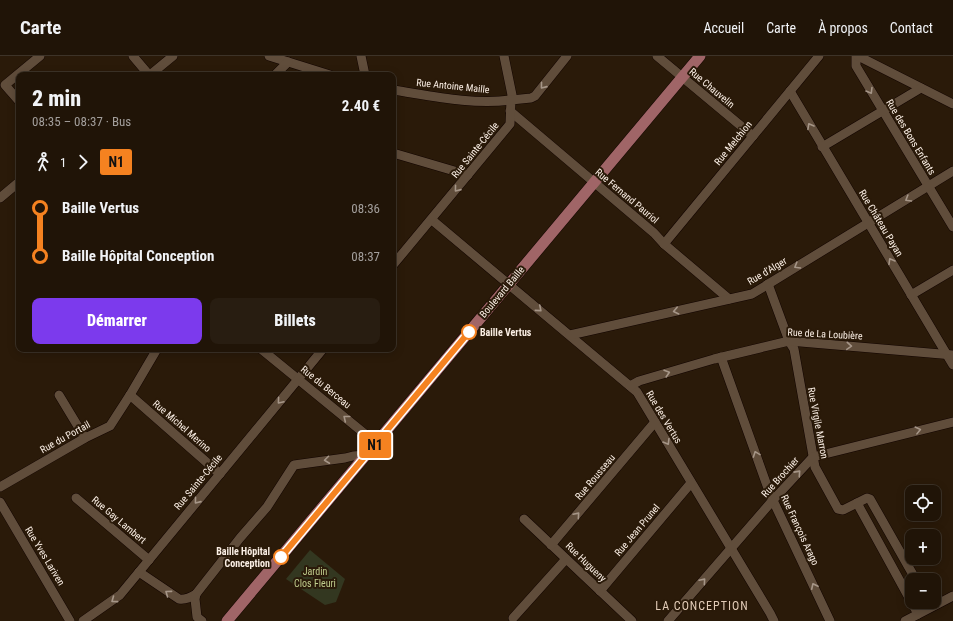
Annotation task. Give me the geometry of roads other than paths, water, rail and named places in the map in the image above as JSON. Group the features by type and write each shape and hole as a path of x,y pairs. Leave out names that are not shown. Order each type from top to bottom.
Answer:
{"main road":[{"name":"Boulevard Baille","path":"227,621 357,457 376,443 700,56"}],"street":[{"path":"21,72 40,56"},
{"path":"133,56 146,72"},
{"path":"153,72 173,56"},
{"path":"269,56 288,62 308,71"},
{"path":"361,56 364,72"},
{"name":"Rue Sainte-Cécile","path":"396,262 432,220 510,124 512,95 504,56"},
{"path":"511,100 531,98 534,96 567,56"},
{"name":"Rue Chauvelin","path":"657,56 753,136"},
{"name":"Rue Melchion","path":"664,244 819,56"},
{"path":"857,56 953,104"},
{"name":"Rue des Bons Enfants","path":"857,56 856,66 882,112 953,227"},
{"path":"278,72 288,62"},
{"path":"16,76 5,85 16,98"},
{"path":"822,147 921,88"},
{"name":"Rue Antoine Maille","path":"396,90 475,102 497,102 511,100"},
{"name":"Rue Château Payan","path":"790,91 911,295 950,354 953,365"},
{"name":"Rue Fernand Pauriol","path":"510,111 654,233 664,244 729,300"},
{"path":"396,154 468,175"},
{"name":"Rue d'Alger","path":"570,336 752,294 953,171"},
{"path":"0,198 16,185"},
{"name":"Rue des Vertus","path":"432,220 637,392 774,621"},
{"path":"911,295 953,270"},
{"name":"Rue Virgile Marron","path":"768,284 789,341 794,349 815,467 838,509 843,510 868,498 870,499 912,573"},
{"name":"Rue de La Loubière","path":"630,386 639,381 721,357 789,341 950,354"},
{"name":"Rue du Portail","path":"0,487 85,438 110,426 155,352"},
{"name":"Rue du Berceau","path":"265,352 376,443"},
{"name":"Rue Sainte-Cécile","path":"83,621 116,599 320,352"},
{"name":"Rue François Arago","path":"721,357 773,500 830,621"},
{"path":"58,395 85,438"},
{"name":"Rue Michel Merino","path":"130,395 220,474"},
{"name":"Rue Rousseau","path":"551,545 655,422"},
{"name":"Rue Brochier","path":"668,621 773,500 813,457 953,422"},
{"path":"139,572 179,600 184,600 196,594 240,538 265,510 294,465 357,457"},
{"name":"Rue Jean Prunel","path":"600,591 691,482"},
{"name":"Rue Gay Lambert","path":"76,498 149,560"},
{"name":"Rue Yves Lariven","path":"0,502 70,621"},
{"path":"857,503 918,614"},
{"name":"Rue Hugueny","path":"524,519 632,621"},
{"path":"513,618 566,559"},
{"path":"196,594 195,599 197,617 202,621"},
{"path":"941,601 953,596"},
{"path":"905,621 925,609"}],"place":[{"name":"Baille Vertus","path":"469,332"},
{"name":"Baille Hôpital Conception","path":"281,557"}],"district":[{"name":"LA CONCEPTION","path":"702,606"}],"park label":[{"name":"Jardin Clos Fleuri","path":"315,576"}]}
